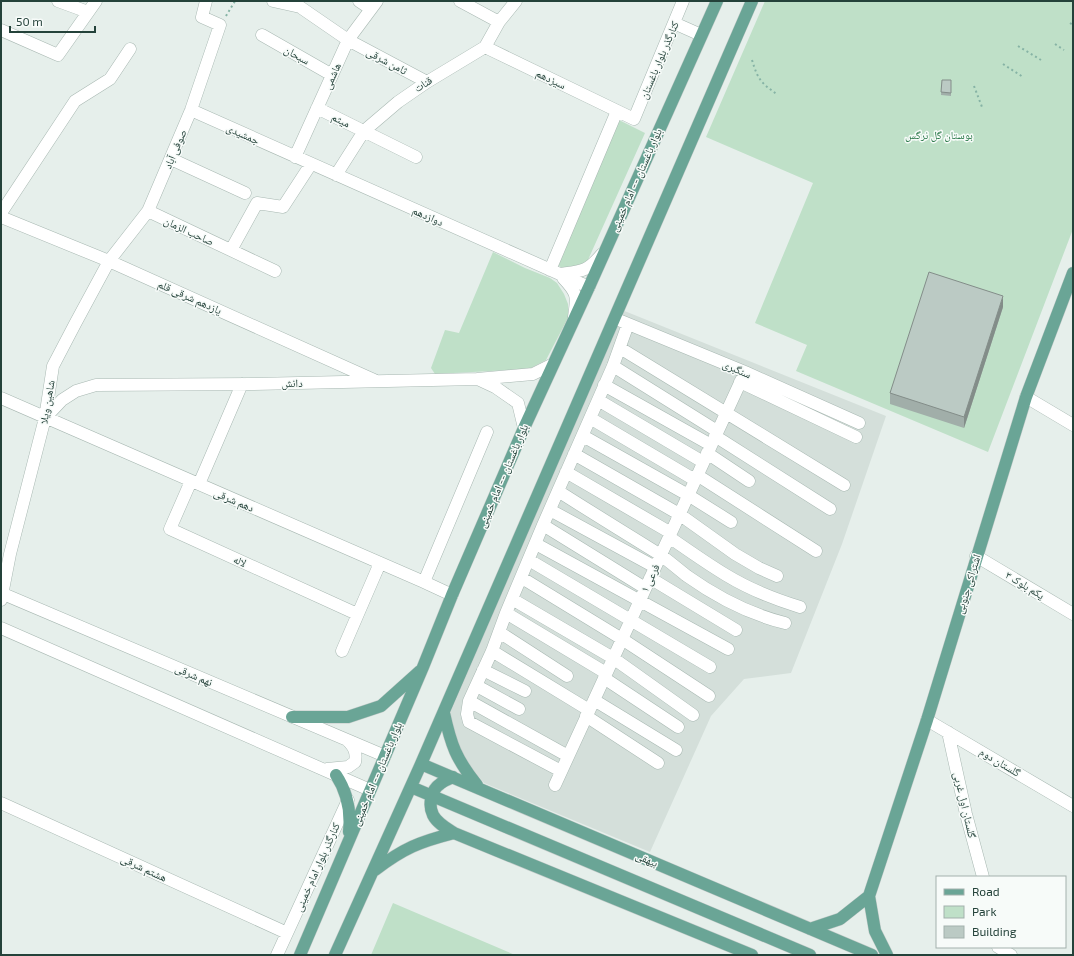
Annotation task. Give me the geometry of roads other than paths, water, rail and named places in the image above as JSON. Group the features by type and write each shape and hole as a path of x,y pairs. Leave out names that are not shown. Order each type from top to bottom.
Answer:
{"main road":[{"name":"بلوار باغستان -- امام خمینی","path":"300,955 424,667 452,595 524,428 717,1"},
{"path":"336,955 422,764 752,1"},
{"name":"اشتراکی جنوبی","path":"887,955 875,931 869,896 927,720 976,556 1026,397 1073,273"},
{"path":"292,717 348,717 381,706 424,667"},
{"path":"444,713 450,740 457,757 479,788"},
{"name":"بیهقی","path":"422,764 872,955"},
{"path":"336,775 342,784 348,800 350,821 347,845"},
{"path":"454,777 439,784 432,795 431,809 433,815 440,824 454,833 752,955"},
{"path":"411,787 810,955"},
{"path":"374,871 408,847 454,833"},
{"path":"810,929 840,919 869,896"}],"street":[{"path":"58,1 88,12"},
{"path":"1,30 58,55 96,1"},
{"name":"صوفی آباد","path":"109,261 148,212 191,110 220,25 202,17 206,1"},
{"name":"ثامن شرقی","path":"272,1 300,7 348,40 427,82"},
{"path":"359,1 374,5"},
{"path":"460,1 499,22"},
{"name":"قنات","path":"336,175 364,131 398,102 427,82 485,47 499,22 516,1"},
{"name":"کنارگذر بلوار باغستان","path":"634,119 683,1"},
{"name":"هاشمی","path":"295,157 348,40 374,5"},
{"path":"674,23 701,35"},
{"name":"سبحان","path":"262,36 332,75"},
{"name":"سیزدهم","path":"485,47 634,119"},
{"path":"1,213 75,101 110,78 130,49"},
{"name":"میثم","path":"317,108 416,157"},
{"name":"جمشیدی","path":"191,110 295,157"},
{"path":"555,272 617,111"},
{"name":"دوازدهم","path":"295,157 589,287"},
{"path":"171,159 245,193"},
{"path":"231,250 257,203 283,207 311,164"},
{"name":"صاحب الزمان","path":"148,212 275,271"},
{"name":"یازدهم شرقی قلم","path":"1,217 109,261 378,382"},
{"path":"555,272 583,271 592,265 605,250"},
{"name":"شاهین ویلا","path":"2,595 6,558 45,418 54,366 109,261"},
{"path":"555,272 574,290 576,298 574,319"},
{"name":"سنگبری","path":"614,318 742,377 858,423"},
{"path":"561,771 469,722 467,714 469,701 477,686 506,613 613,366 628,324"},
{"path":"620,348 844,485"},
{"path":"477,379 533,374 552,364"},
{"path":"613,366 710,446 749,481"},
{"path":"742,377 856,437"},
{"name":"۱ فرعی","path":"555,785 742,377"},
{"name":"دانش","path":"45,418 62,400 76,391 96,385 378,382 477,379 495,387 518,403 524,428"},
{"path":"195,483 242,384"},
{"path":"604,385 710,446 830,509"},
{"path":"1026,397 1073,425"},
{"path":"598,400 710,446"},
{"name":"دهم شرقی","path":"3,402 45,418 452,595"},
{"path":"590,418 696,477 816,551"},
{"path":"424,582 487,432"},
{"path":"583,436 688,495 732,522"},
{"path":"574,454 679,514 735,554 759,568 777,576"},
{"path":"566,472 670,535 726,575 774,599 800,607"},
{"name":"لاله","path":"195,483 170,529 358,614"},
{"path":"558,492 660,555 688,576 729,602 762,617 786,624"},
{"path":"550,510 650,577 736,630"},
{"path":"544,524 650,577"},
{"path":"536,544 728,649"},
{"name":"یکم بلوک ۳","path":"976,556 1073,614"},
{"path":"529,560 710,667"},
{"path":"342,650 380,563"},
{"path":"522,578 622,638 709,696"},
{"name":"نهم شرقی","path":"2,595 385,756"},
{"path":"512,599 613,658 693,715"},
{"path":"506,613 605,676 678,726"},
{"path":"1,628 370,790"},
{"path":"499,632 567,676"},
{"path":"492,650 589,709 676,750"},
{"path":"483,670 525,691"},
{"path":"477,686 519,709"},
{"path":"469,701 568,756"},
{"path":"589,709 658,763"},
{"name":"گلستان دوم","path":"927,720 1073,806"},
{"name":"گلستان اول غربی","path":"948,732 966,814 983,876"},
{"path":"323,769 348,767 355,762 357,754 346,740"},
{"name":"کنارگذر بلوار امام خمینی","path":"277,955 348,800"},
{"name":"هشتم شرقی","path":"1,803 287,933"},
{"path":"1000,948 1011,955"}],"park label":[{"name":"بوستان گل نرگس","path":"939,135"}]}
